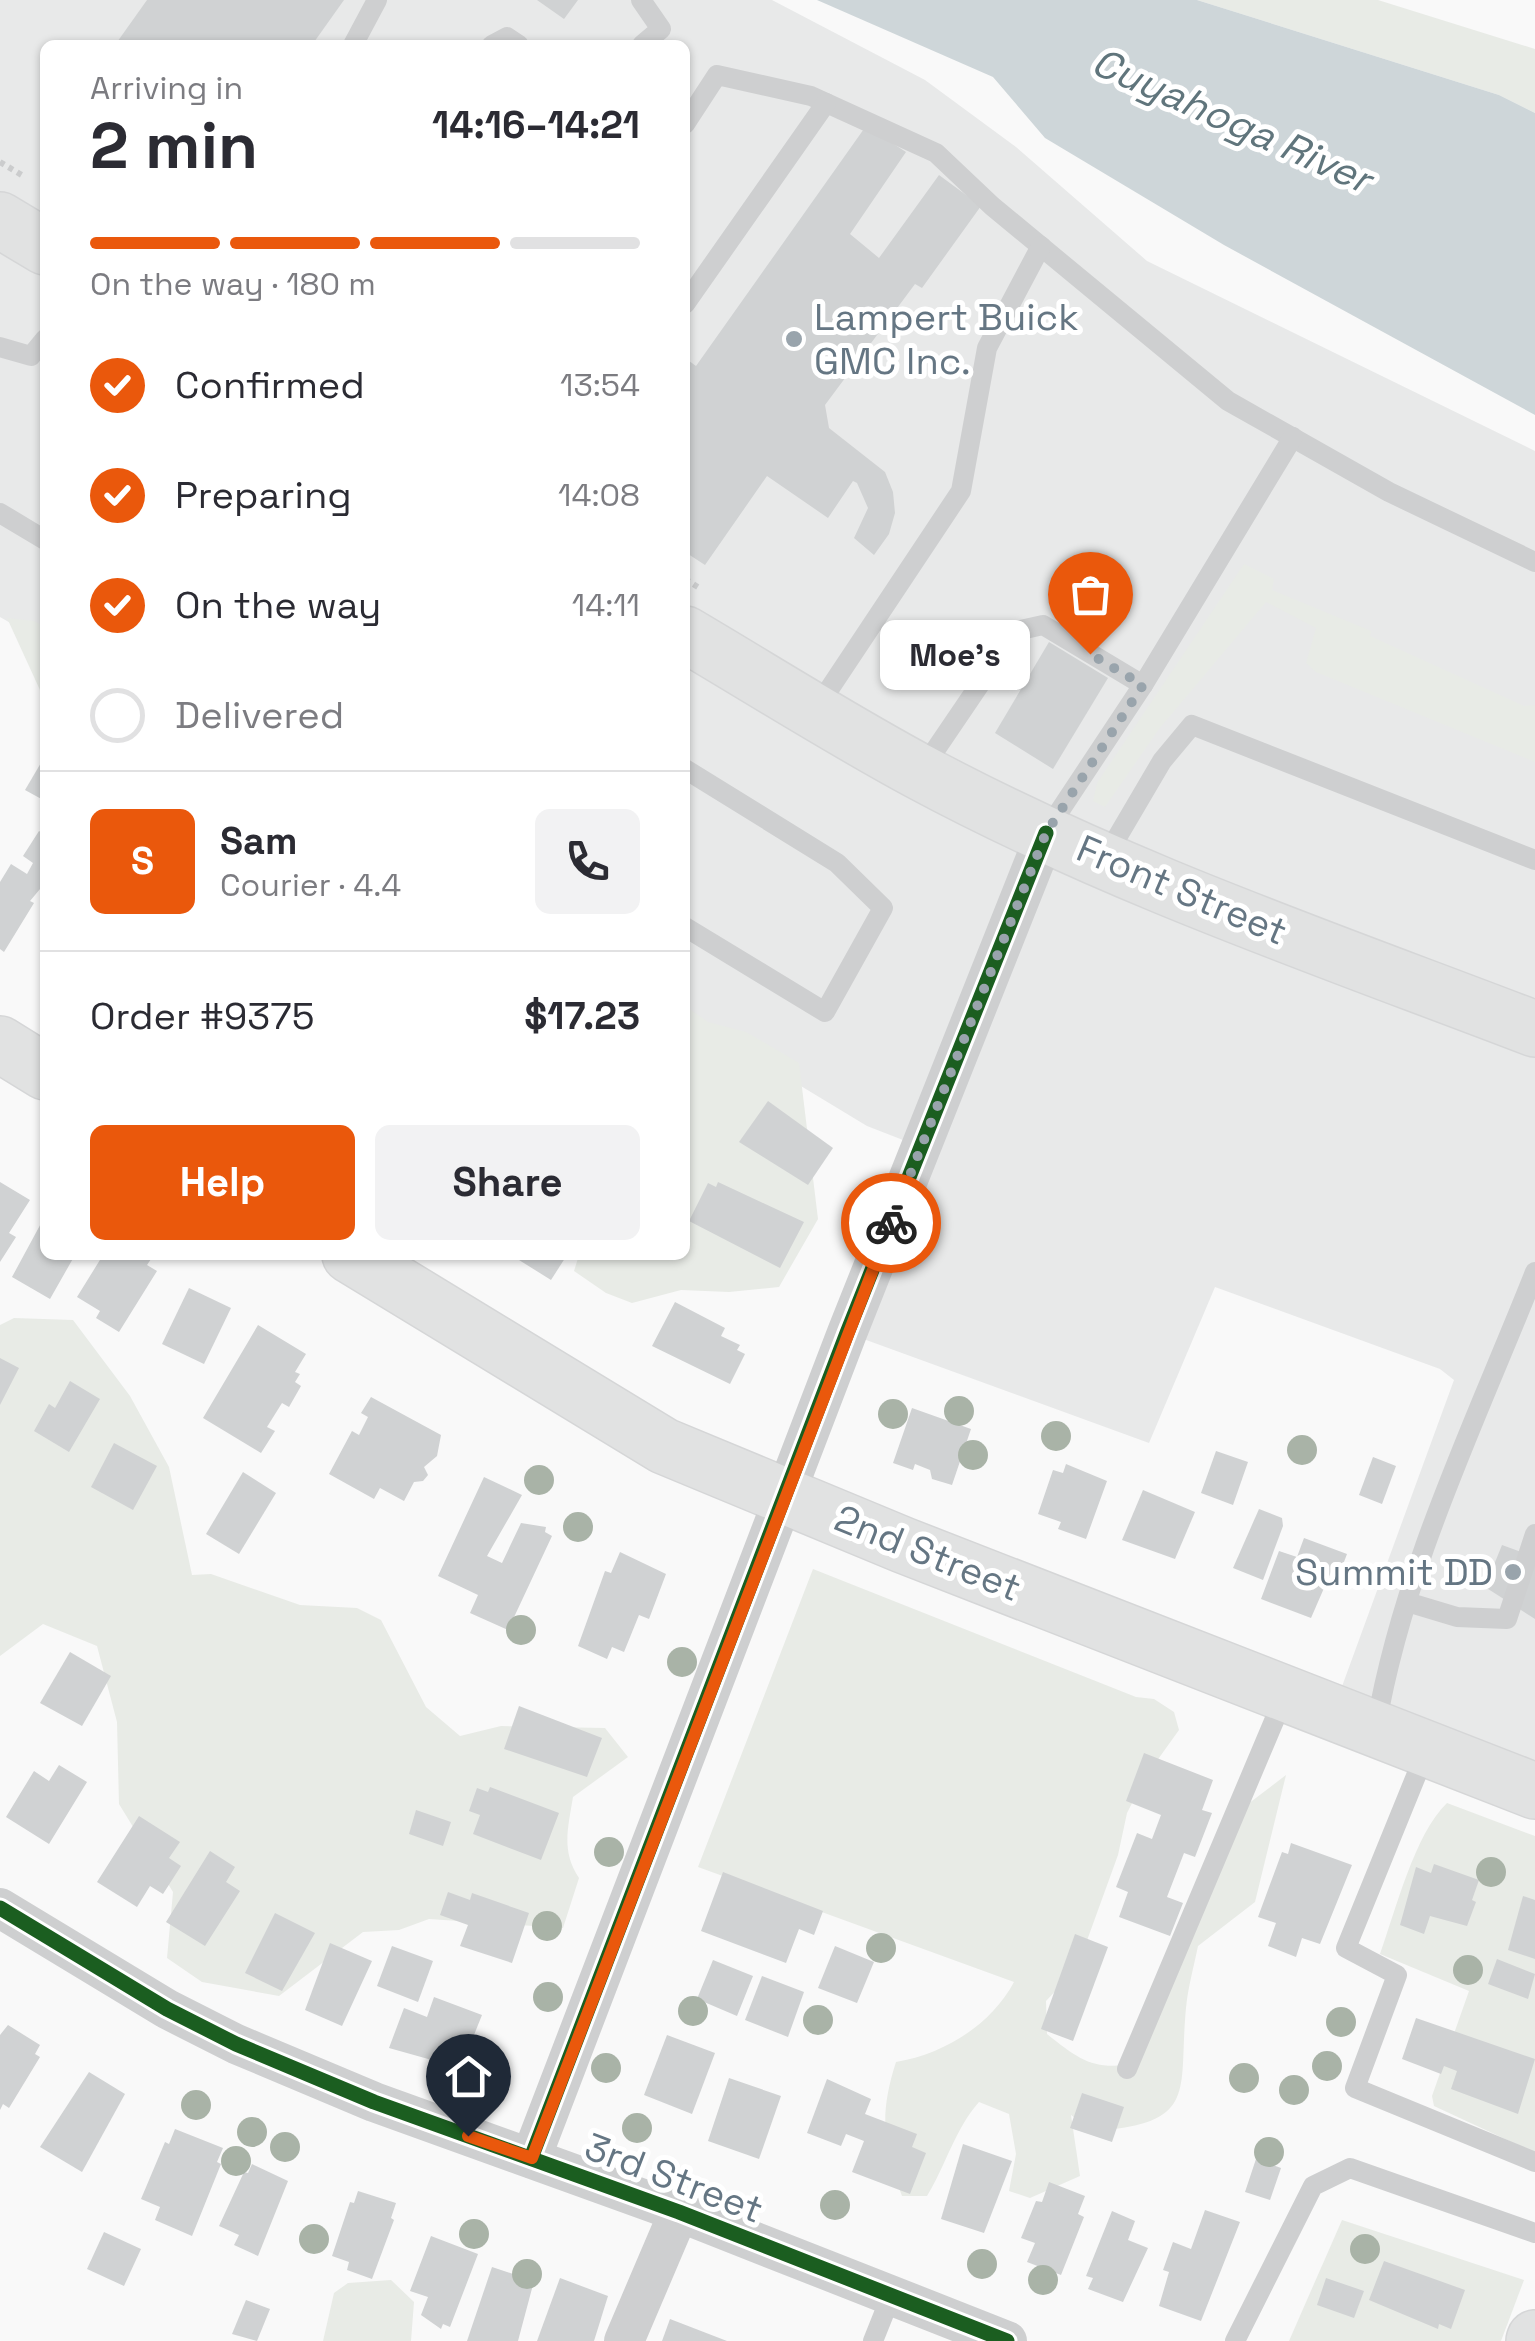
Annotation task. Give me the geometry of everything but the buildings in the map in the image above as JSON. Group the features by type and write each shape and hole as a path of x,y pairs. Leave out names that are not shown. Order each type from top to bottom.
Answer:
{"main road":[{"path":"0,220 40,244"},
{"name":"Front Street","path":"690,637 920,772 1046,833 1535,1030"},
{"path":"0,1044 40,1069"},
{"name":"2nd Street","path":"358,1260 664,1446 1535,1792"}],"street":[{"path":"532,2158 788,1497 847,1334 1046,833"},
{"name":"3rd Street","path":"0,1908 167,2009 236,2044 374,2102 678,2212 1007,2341"},
{"path":"624,2341 678,2212"}],"lane":[{"path":"355,40 378,0"},
{"path":"640,0 662,29 648,40"},
{"path":"690,116 717,75 826,102 936,153 1228,401 1389,492 1535,562"},
{"path":"690,297 826,102"},
{"path":"815,710 961,491 987,348 1041,246"},
{"path":"0,347 32,356 40,346"},
{"path":"1046,833 1143,685 1293,438"},
{"path":"0,513 40,537"},
{"path":"920,772 1016,631 1028,625 1043,625 1143,685"},
{"path":"1105,858 1162,761 1192,725 1535,860"},
{"path":"690,772 836,862 883,908 825,1012 690,931"},
{"path":"1376,1728 1388,1654 1445,1494 1535,1272"},
{"path":"1407,1602 1457,1617 1507,1619 1535,1534"},
{"path":"1127,2069 1286,1694"},
{"path":"1428,1748 1346,1948 1396,1975 1354,2088 1535,2162"},
{"path":"1235,2341 1312,2186 1350,2168 1535,2234"},
{"path":"873,2341 891,2296"}],"shaded area":[{"path":"0,0 772,0 925,80 1016,147 1147,261 1535,451 1535,1791 1333,1711 1454,1380 1440,1369 1215,1287 1149,1443 847,1333 921,1147 867,1126 690,1019 690,40 40,40 40,640 0,617"},
{"path":"1197,0 1378,0 1535,49 1535,113 1499,95"},
{"path":"1244,564 1274,579 1272,590 1371,631 1370,636 1524,706 1535,705 1535,762 1316,672 1306,663 1316,628 1266,602 1159,729 1105,807 1093,801 1097,783"},
{"path":"7,618 40,624 40,690"},
{"path":"690,1009 708,1022 746,1032 799,1063 818,1219 779,1287 729,1292 681,1290 632,1303 606,1293 574,1271 577,1260 690,1260"},
{"path":"14,1318 73,1320 130,1396 169,1467 192,1575 211,1574 300,1605 357,1608 381,1620 426,1707 460,1736 501,1726 605,1728 628,1757 573,1797 568,1849 579,1878 563,1928 429,1919 399,1930 363,1932 279,1996 202,1982 167,1958 173,1892 119,1804 117,1722 97,1646 43,1624 0,1656 0,1325"},
{"path":"813,1569 1136,1697 1154,1699 1174,1712 1179,1730 1146,1776 1127,1813 1118,1855 1077,1968 1046,2001 1047,2034 1090,2062 1111,2066 1139,2063 1165,1988 1244,1807 1286,1775 1255,1902 1198,1946 1187,2000 1181,2082 1176,2098 1167,2111 1151,2121 1127,2127 1092,2131 1071,2115 1080,2176 1030,2198 1009,2191 1016,2154 1009,2114 979,2102 963,2124 927,2196 902,2196 887,2145 885,2114 896,2062 931,2052 964,2035 993,2012 1014,1982 698,1867"},
{"path":"1447,1803 1535,1836 1535,2153 1434,2106 1432,2096 1469,1991 1380,1954 1416,1853"},
{"path":"1342,2220 1524,2280 1501,2341 1289,2341"},
{"path":"391,2280 414,2302 411,2341 323,2341 334,2293 348,2283"}],"water":[{"name":"Cuyahoga River","path":"817,0 1197,0 1499,95 1535,113 1535,415 1224,245 1045,138 993,77"}],"cycle path":[{"path":"531,2158 847,1333 1046,833"},
{"path":"0,1908 167,2009 236,2044 374,2102 679,2212 1007,2341"}],"way so far":[{"path":"891,1223 1046,833 1143,685 1090,654"}],"place":[{"name":"Lampert Buick GMC Inc.","path":"794,339"},
{"name":"Moe's","path":"1090,654"},
{"name":"Summit DD","path":"1513,1572"}],"route":[{"path":"468,2136 532,2158 891,1223"}]}
